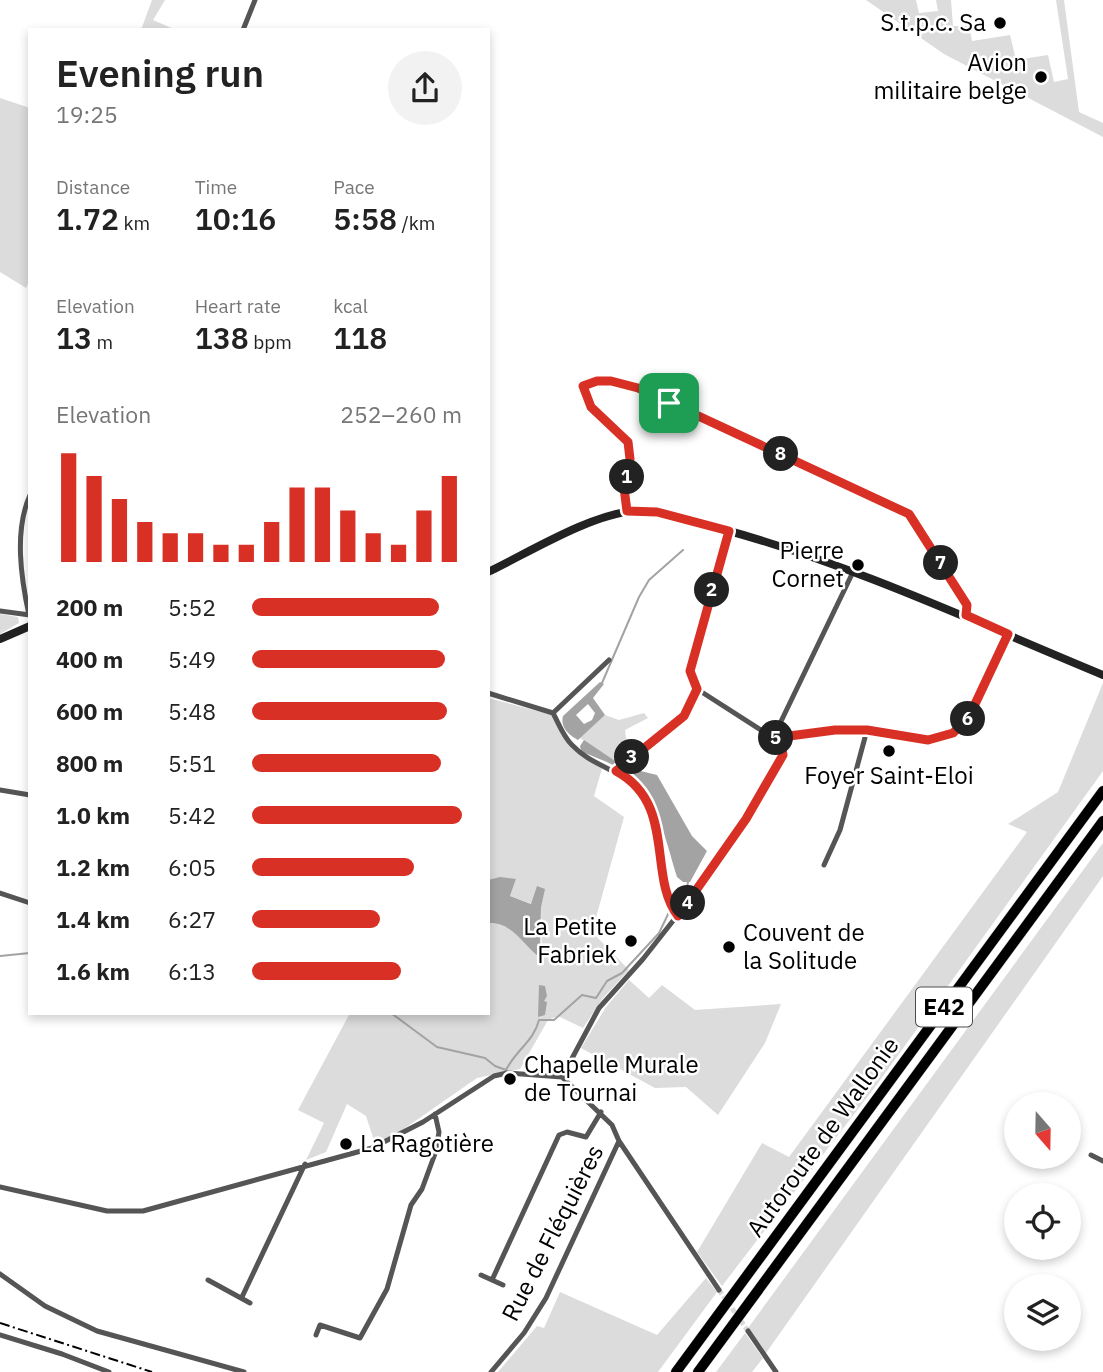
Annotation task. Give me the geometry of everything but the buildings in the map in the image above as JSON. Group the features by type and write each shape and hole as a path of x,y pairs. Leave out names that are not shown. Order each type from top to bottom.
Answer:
{"highway":[{"name":"Autoroute de Wallonie","path":"676,1372 1103,791"},
{"name":"Autoroute de Wallonie","path":"698,1372 1103,821"}],"main road":[{"path":"490,571 595,520 627,511 657,512 786,548 853,572 966,615 1103,675"},
{"path":"0,639 28,627"}],"street":[{"path":"244,28 255,0"},
{"path":"627,511 624,488 631,450 624,436 591,407 583,386 597,381 611,381 638,388 909,514 967,605 966,615"},
{"path":"28,501 24,514 21,570 28,609"},
{"path":"562,1077 606,999 678,916 746,819 783,755 781,743 697,689 690,671 729,531"},
{"path":"774,738 853,572"},
{"path":"0,611 28,615"},
{"path":"774,738 835,730 867,730 928,740 953,733 968,719 1008,634"},
{"path":"553,713 609,660"},
{"path":"617,770 684,716 697,689"},
{"path":"490,694 553,713 574,747 617,770 634,786 652,813 672,907 678,916"},
{"path":"824,865 840,830 867,730"},
{"path":"0,790 28,795"},
{"path":"0,893 28,902"},
{"path":"0,1187 107,1211 134,1213 305,1164 372,1148 396,1138 494,1076 507,1073 562,1077 612,1125 619,1141 719,1290"},
{"path":"492,1280 559,1135 567,1132 586,1137 601,1112"},
{"path":"320,1325 360,1338 387,1289 411,1205 422,1189 438,1144 435,1114"},
{"name":"Rue de Fléquières","path":"491,1372 524,1333 546,1298 619,1141"},
{"path":"1091,1155 1103,1161"},
{"path":"242,1297 305,1164"},
{"path":"0,1274 45,1306 97,1331 244,1372"},
{"path":"481,1275 503,1285"},
{"path":"208,1280 250,1303"},
{"path":"316,1335 323,1315"},
{"path":"747,1331 776,1372"},
{"path":"0,1335 109,1372"}],"shaded area":[{"path":"152,0 165,0 153,20 171,28 142,28"},
{"path":"866,0 916,0 919,13 938,11 936,0 951,0 953,26 969,26 972,41 1010,35 1016,60 1048,55 1054,82 1068,79 1056,0 1064,0 1079,112 1103,123 1103,137 944,54"},
{"path":"0,98 28,107 26,288 0,272"},
{"path":"0,614 18,617 19,623 0,634"},
{"path":"600,682 604,684 593,698 605,715 578,740 564,728 563,716","holes":["588,704 595,713 592,720 584,724 576,715"]},
{"path":"1103,683 1103,771 878,1083 722,1286 697,1252 762,1143 789,1157 1027,832 1008,824 1058,792"},
{"path":"490,699 552,715 571,744 603,765 594,796 624,817 592,932 629,970 603,998 583,1028 558,1016 548,1020 520,1069 477,1078 398,1133 375,1143 366,1116 347,1104 326,1152 306,1160 324,1123 298,1110 349,1015 490,1015 490,923 511,930 542,956 541,907 510,896 516,879 490,880"},
{"path":"644,713 648,718 625,730 626,738 636,751 620,765 580,738 605,715 619,720"},
{"path":"584,740 624,767 657,775 692,836 707,851 690,882 683,882 677,877 658,817 643,791 617,767 581,751 580,746"},
{"path":"1103,843 1103,876 766,1353 748,1328"},
{"path":"500,877 516,879 510,896 531,904 537,886 545,889 541,907 540,957 505,926 490,923 490,880"},
{"path":"629,980 649,998 662,985 695,1010 781,1004 765,1043 718,1115 686,1087 655,1088 581,1048 606,1007"},
{"path":"539,985 545,986 547,996 544,1001 547,1002 545,1015 538,1017"},
{"path":"706,1278 717,1292 658,1372 498,1372 537,1326 544,1328 560,1292 657,1335"},
{"path":"745,1333 763,1358 752,1372 716,1372"}],"waterway":[{"path":"602,683 649,580 683,550"},
{"path":"674,903 686,892 688,882"},
{"path":"394,1015 437,1047 485,1058 506,1070 533,1034 539,1020 554,1020 582,995 596,998 607,981 622,973 659,933 671,908"},
{"path":"0,956 28,953"}],"tunnel":[{"path":"719,1290 748,1331"}],"railway":[{"path":"0,1323 152,1372"}],"place":[{"name":"S.t.p.c. Sa","path":"1000,23"},
{"name":"Avion militaire belge","path":"1041,77"},
{"name":"Pierre Cornet","path":"858,565"},
{"name":"Foyer Saint-Eloi","path":"889,751"},
{"name":"La Petite Fabriek","path":"631,941"},
{"name":"Couvent de la Solitude","path":"729,947"},
{"name":"Chapelle Murale de Tournai","path":"510,1079"},
{"name":"La Ragotière","path":"346,1144"}],"route":[{"path":"597,381 611,381 638,388 669,403 909,514 967,605 966,615 1008,634 968,719 953,733 928,740 867,730 835,730 774,738 781,743 783,755 746,819 678,916 667,898 661,847 652,813 626,776 616,771 684,716 697,689 692,682 690,671 729,531 657,512 627,511 624,488 631,450 624,436 591,407 583,386 597,381"}]}
